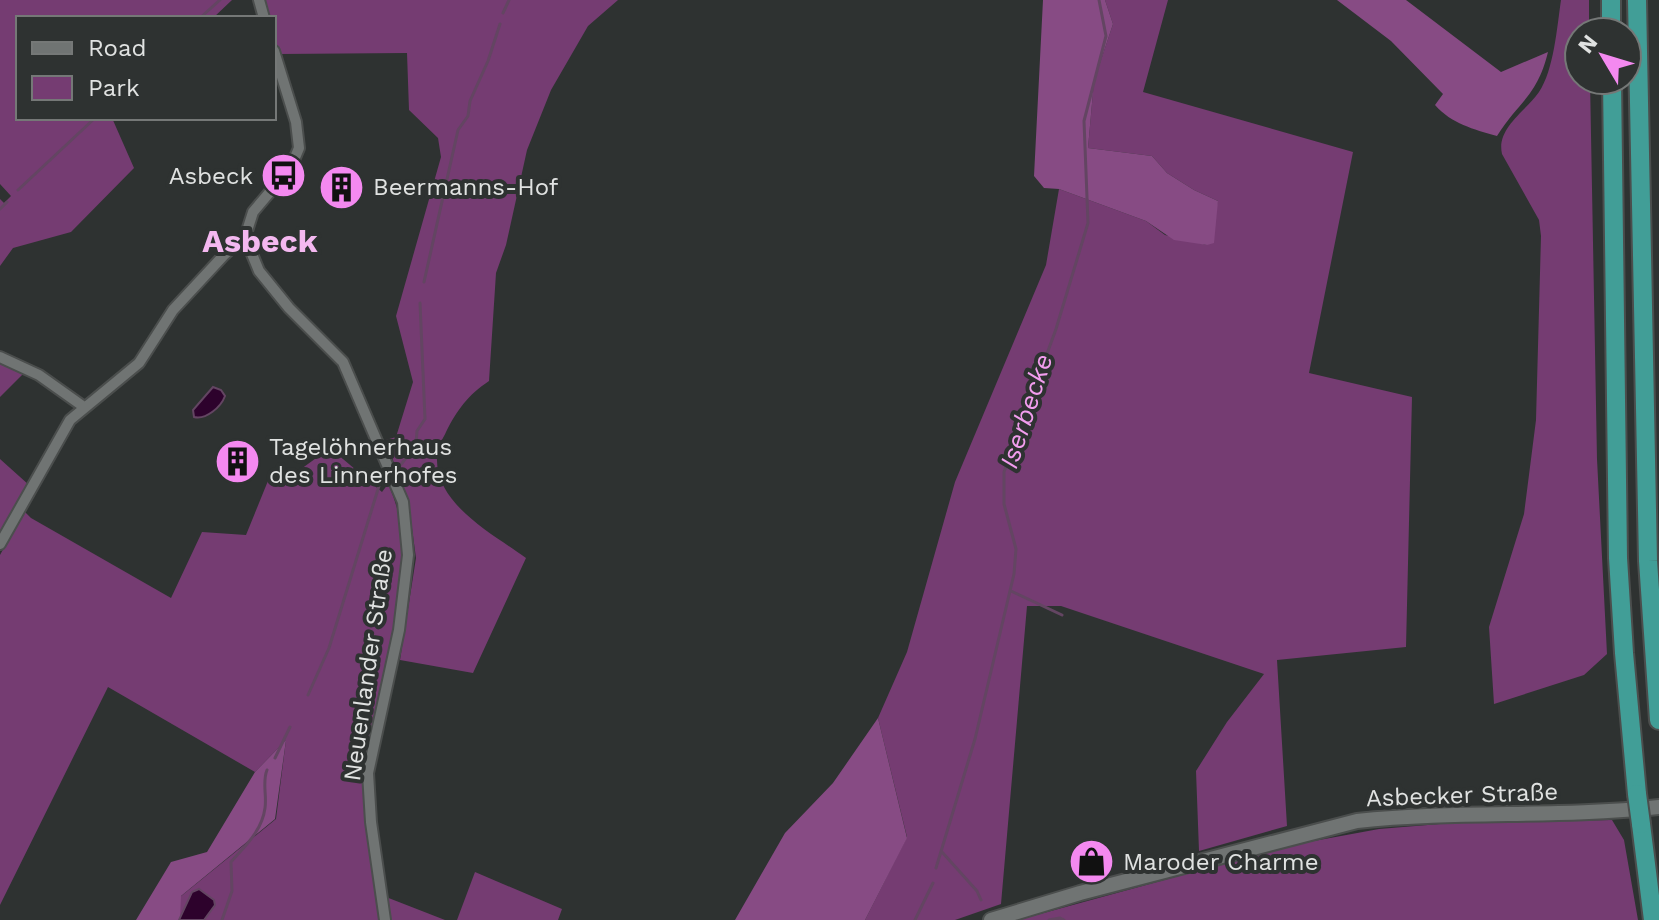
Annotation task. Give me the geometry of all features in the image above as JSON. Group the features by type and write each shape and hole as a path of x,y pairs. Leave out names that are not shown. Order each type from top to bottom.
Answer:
{"highway":[{"path":"1637,0 1647,545 1659,720"},
{"path":"1612,96 1618,558 1637,794 1653,920"}],"main road":[{"name":"Asbecker Straße","path":"991,920 1080,893 1357,821 1659,807"}],"street":[{"path":"0,544 70,420 139,363 173,310 224,255 235,245 247,242 253,212 291,167 299,148 296,122 276,57"},
{"name":"Neuenlander Straße","path":"247,242 259,271 289,308 343,362 403,502 408,555 399,630 368,773 371,822 385,920"},
{"path":"0,357 39,375 84,407"}],"green space":[{"path":"0,0 232,0 215,16 16,16 16,120 113,120 134,168 71,232 13,248 0,266 0,199 4,203 11,196 0,184"},
{"path":"263,0 618,0 588,26 551,90 527,150 506,245 496,273 489,381 459,410 438,449 438,468 452,500 481,526 526,558 473,673 400,660 416,558 409,506 386,440 396,437 413,382 396,316 441,157 438,138 409,110 407,53 280,54 276,43 276,16 267,16"},
{"path":"1105,0 1168,0 1143,92 1353,152 1309,373 1412,397 1406,647 1277,660 1287,826 1199,851 1196,771 1227,722 1264,674 1061,606 1027,606 1001,904 955,920 865,920 907,837 878,718 907,652 955,482 1046,265 1059,189 1146,221 1165,235 1207,245 1218,201 1167,173 1152,156 1088,148 1094,81 1113,24"},
{"path":"1561,0 1589,0 1589,16 1563,16 1563,96 1590,96 1597,459 1607,654 1584,675 1494,704 1489,627 1524,514 1536,420 1541,236 1539,220 1502,154 1501,145 1513,120 1544,83 1554,48"},
{"path":"0,359 25,372 0,397"},
{"path":"330,448 382,492 388,484 399,518 404,554 396,628 365,773 366,826 380,920 180,920 180,897 276,819 286,740 255,772 108,687 0,905 0,555 24,511 31,518 171,598 202,532 246,535 272,471 290,477"},
{"path":"0,459 29,485 0,538"},
{"path":"1612,820 1624,840 1638,920 1018,920 1292,845 1379,829 1452,823"},
{"path":"475,872 562,909 558,920 457,920"},
{"path":"386,897 445,920 391,920"}],"shaded area":[{"path":"1043,0 1105,0 1113,24 1094,81 1088,148 1152,156 1167,173 1218,201 1214,243 1207,245 1174,240 1146,221 1059,189 1044,188 1034,176"},
{"path":"1337,0 1406,0 1501,72 1548,52 1544,67 1533,89 1497,136 1463,125 1435,105 1443,94 1391,41"},
{"path":"213,387 221,390 225,396 223,400 208,415 194,417 193,410"},
{"path":"878,718 907,838 865,920 735,920 785,833 833,783"},
{"path":"286,740 275,819 181,896 180,920 136,920 171,862 207,852 255,772"},
{"path":"199,889 214,900 215,905 204,920 179,920 192,892"}],"waterway":[{"path":"202,16 220,0"},
{"path":"503,13 509,0"},
{"name":"Iserbecke","path":"936,868 975,739 1014,574 1016,549 1004,504 1004,472 1056,329 1088,223 1084,121 1106,36 1099,0"},
{"path":"424,282 458,130 468,116 470,101 500,24"},
{"path":"18,190 93,120"},
{"path":"0,209 7,202"},
{"path":"399,467 416,445 417,431 425,419 420,303"},
{"path":"308,695 329,648 379,486"},
{"path":"1011,591 1062,615"},
{"path":"275,758 290,727"},
{"path":"222,920 232,891 231,862 252,838 263,816 267,770"},
{"path":"942,852 977,891 981,900"},
{"name":"Iserbecke","path":"915,920 933,883"},
{"path":"1049,920 1064,920"}],"place":[{"name":"Asbeck","path":"284,176"},
{"name":"Beermanns-Hof","path":"342,187"},
{"name":"Tagelöhnerhaus des Linnerhofes","path":"238,461"},
{"name":"Maroder Charme","path":"1092,862"}],"district":[{"name":"Asbeck","path":"260,241"}]}
